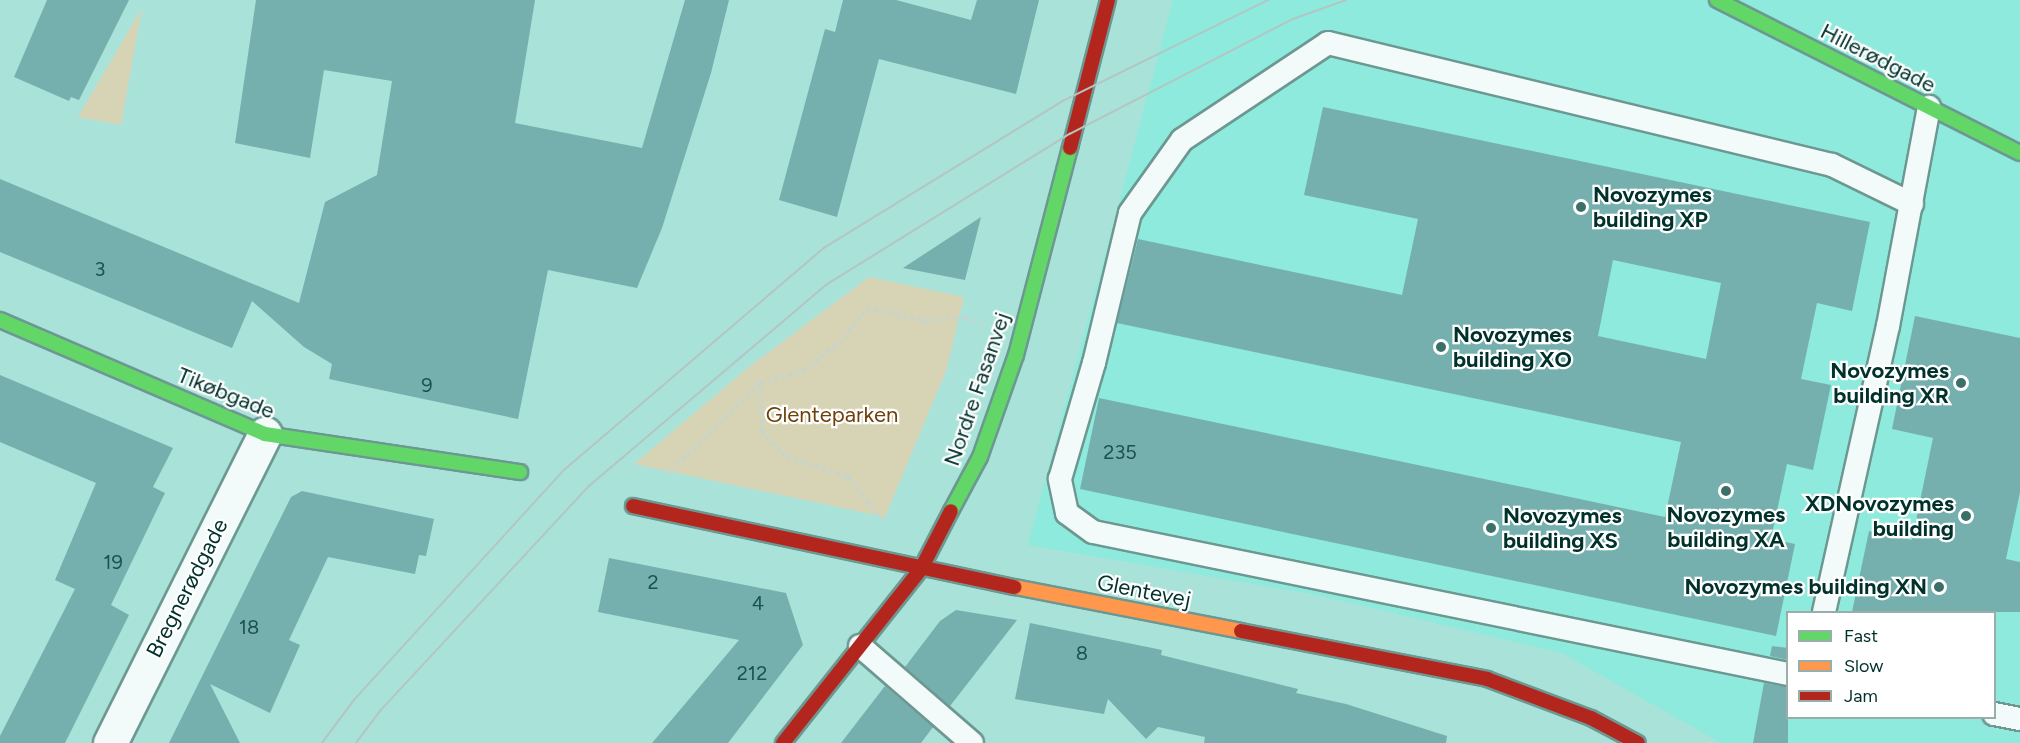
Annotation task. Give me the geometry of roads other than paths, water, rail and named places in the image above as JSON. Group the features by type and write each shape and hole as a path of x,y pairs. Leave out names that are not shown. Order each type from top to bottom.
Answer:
{"street":[{"name":"Nordre Fasanvej","path":"783,743 921,569 980,457 1022,334 1108,0"},
{"name":"Hillerødgade","path":"1718,0 2020,153"},
{"name":"Tikøbgade","path":"0,320 265,434 520,472"},
{"name":"Bregnerødgade","path":"110,743 265,434"},
{"name":"Glentevej","path":"633,506 921,569 1487,679 1591,718 1638,743"}],"lane":[{"path":"1786,674 1093,532 1066,513 1060,479 1094,363 1130,213 1182,140 1328,43 1832,165 1912,204"},
{"path":"1824,611 1912,204 1929,107"},
{"path":"860,646 972,743"},
{"path":"1996,714 2020,719"}],"tram line":[{"path":"322,743 354,700 564,470 824,248 1063,101 1268,0"},
{"path":"356,743 380,711 589,486 826,285 1070,134 1293,19 1346,0"}],"place":[{"name":"Novozymes building XP","path":"1581,207"},
{"name":"Novozymes building XO","path":"1441,347"},
{"name":"Novozymes building XR","path":"1961,383"},
{"name":"Novozymes building XA","path":"1726,491"},
{"name":"XDNovozymes building","path":"1966,516"},
{"name":"Novozymes building XS","path":"1491,528"},
{"name":"Novozymes building XN","path":"1939,587"}],"park label":[{"name":"Glenteparken","path":"832,415"}]}
